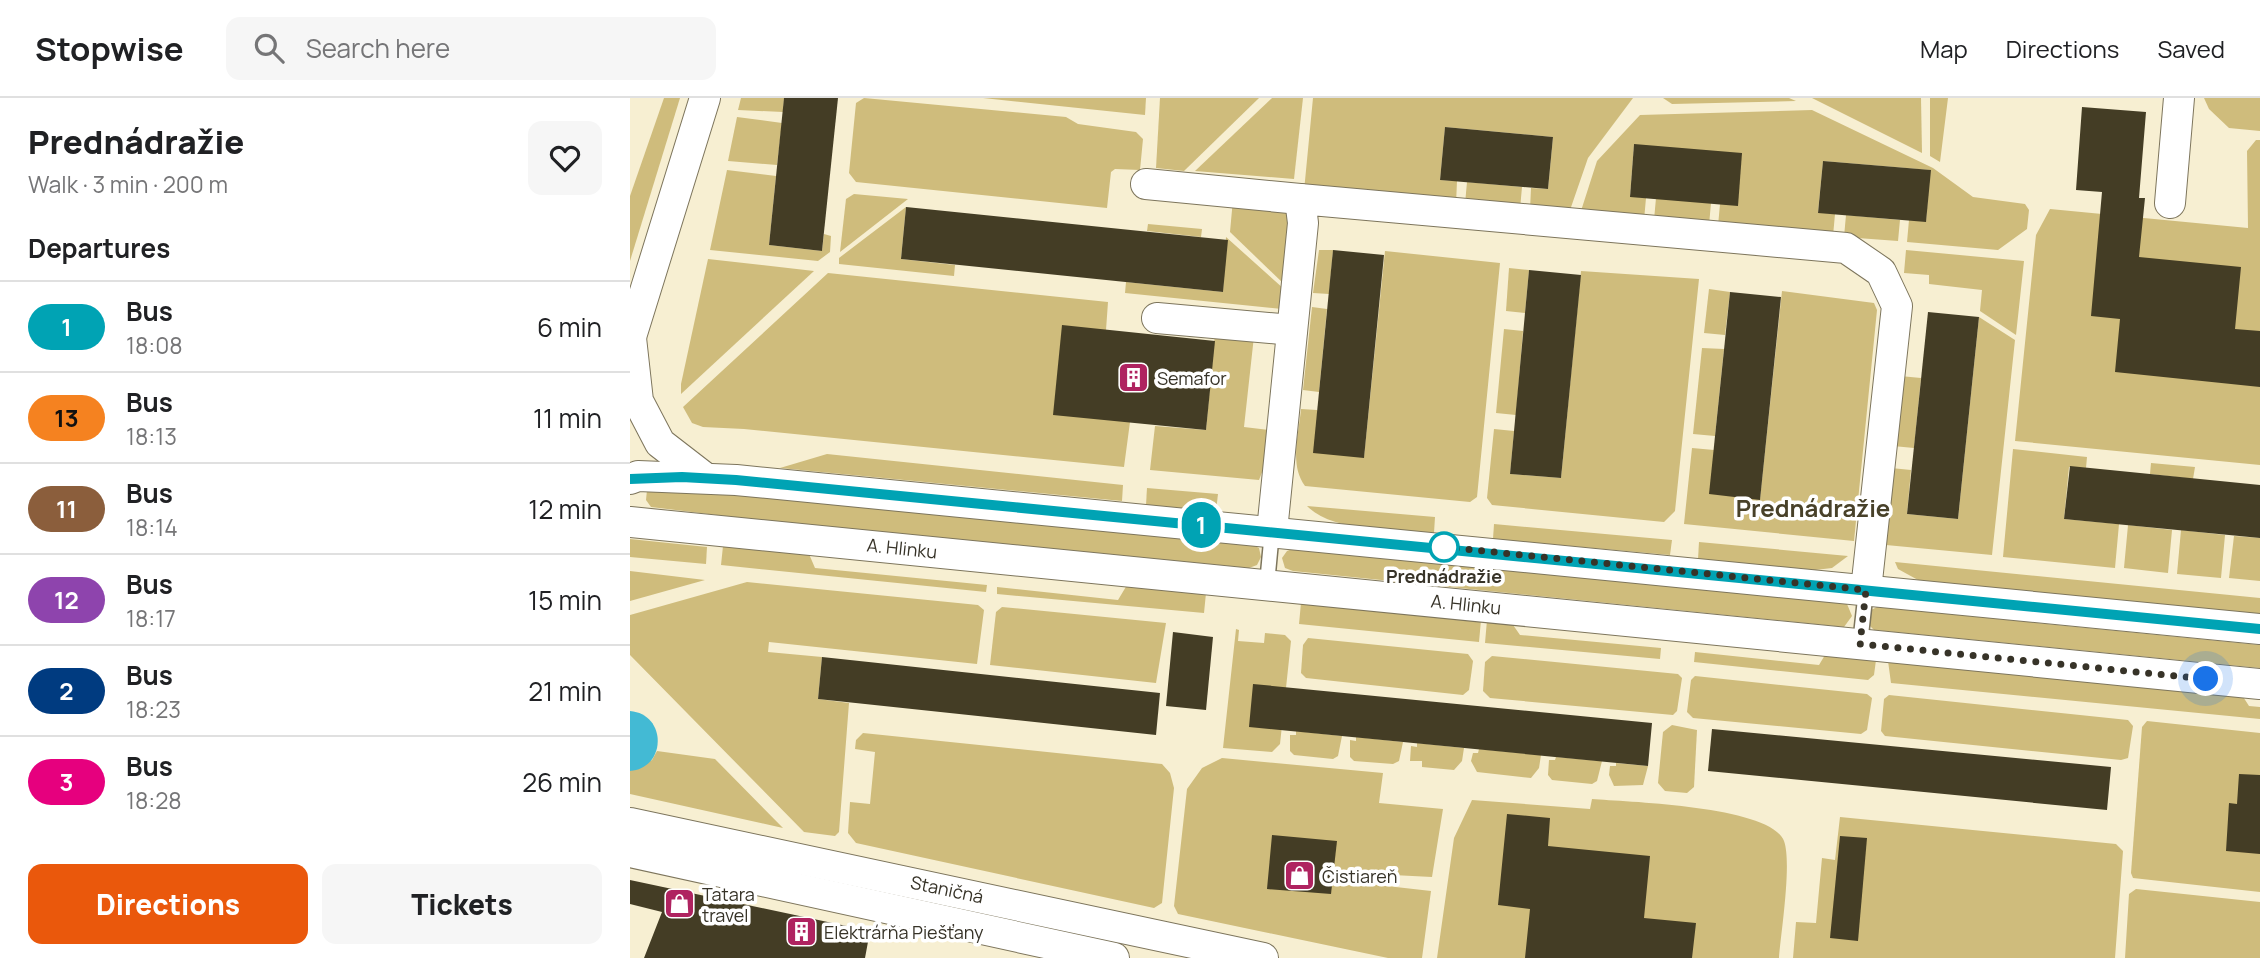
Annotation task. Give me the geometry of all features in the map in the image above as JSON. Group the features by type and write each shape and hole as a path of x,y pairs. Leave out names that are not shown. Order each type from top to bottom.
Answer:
{"street":[{"path":"704,477 660,443 638,401 630,339 705,98"},
{"path":"2170,203 2179,98"},
{"path":"1146,184 1846,248 1881,272 1897,306 1866,590"},
{"path":"1272,531 1303,223 1300,200"},
{"path":"1157,318 1292,330"},
{"path":"630,479 704,477 2260,628"},
{"name":"A. Hlinku","path":"630,522 2260,684"},
{"name":"Staničná","path":"630,822 1217,953 1263,958"},
{"name":"Staničná","path":"630,852 1114,958"}],"lane":[{"path":"1268,584 1272,531"},
{"path":"1860,644 1866,590"}],"shaded area":[{"path":"664,98 680,98 630,261 630,196"},
{"path":"741,98 784,98 783,112 738,110"},
{"path":"864,98 1066,117 1078,124 1136,132 1143,139 1140,170 1115,169 1111,172 1107,208 856,182 849,173 856,103"},
{"path":"983,98 1146,98 1145,115"},
{"path":"1160,98 1259,98 1184,171 1156,168"},
{"path":"1272,98 1303,98 1294,179 1195,171"},
{"path":"1313,98 1633,98 1588,158 1569,213 1530,210 1531,188 1548,189 1553,137 1445,127 1440,180 1457,181 1456,204 1304,191"},
{"path":"1663,98 1789,98 1796,101 1672,104"},
{"path":"1812,98 1921,98 1922,153"},
{"path":"1930,98 1948,98 1940,162 1930,156"},
{"path":"2204,98 2260,98 2260,131 2229,128 2209,109"},
{"path":"1812,110 1933,168 1973,197 2025,204 2029,210 2027,229 1998,250 1907,242 1909,220 1926,221 1930,170 1823,161 1818,212 1835,214 1833,236 1718,226 1720,204 1634,144 1630,196 1646,198 1644,220 1580,214 1597,161 1640,115"},
{"path":"737,117 782,123 777,165 728,161"},
{"path":"2256,140 2260,140 2260,465 2015,441 2036,235 2050,209 2248,228 2247,151"},
{"path":"727,170 776,176 769,245 822,251 824,234 831,236 830,252 818,261 710,250"},
{"path":"1467,182 1522,187 1520,209 1465,204"},
{"path":"854,194 908,199 840,252 846,199"},
{"path":"1656,198 1711,203 1709,225 1654,220"},
{"path":"1233,199 1292,204 1284,284 1230,232"},
{"path":"906,207 901,259 955,265 954,276 839,264 839,258"},
{"path":"1846,215 1900,220 1898,241 1844,237"},
{"path":"1148,224 1202,229 1201,237 1147,231"},
{"path":"1226,237 1284,289 1282,309 1125,293 1126,282 1223,292"},
{"path":"1319,250 1333,250 1329,294 1313,293"},
{"path":"1906,250 2024,261 2016,335 1980,311 1982,290 1929,284 1929,275 1904,273"},
{"path":"1385,251 1500,263 1477,497 1470,502 1305,486 1300,478 1296,449 1301,409 1317,410 1364,457"},
{"path":"708,259 814,271 681,394 681,384"},
{"path":"1509,268 1529,270 1525,313 1506,311"},
{"path":"1581,271 1699,279 1675,511 1664,522 1492,505 1487,498 1494,429 1514,431 1510,474 1561,478"},
{"path":"828,273 1108,302 1106,330 1130,422 1124,467 703,427 692,423 683,407"},
{"path":"1709,289 1730,292 1725,335 1704,333"},
{"path":"1782,291 1874,303 1877,310 1854,541 1684,524 1692,448 1714,450 1760,499"},
{"path":"1312,307 1327,309 1319,392 1303,390"},
{"path":"1979,317 2015,340 1992,555 1886,545 1891,468 1911,470 1907,514 1958,519"},
{"path":"1504,329 1523,331 1516,415 1496,413"},
{"path":"1215,333 1254,336 1244,427 1269,430 1266,462 1259,480 1150,470 1155,426 1206,430"},
{"path":"1702,348 1724,349 1715,436 1693,434"},
{"path":"1900,376 1921,378 1914,448 1893,446"},
{"path":"2013,449 2087,457 2086,468 2069,467 2064,519 2119,524 2115,568 2003,557"},
{"path":"827,454 1123,485 1122,501 780,468"},
{"path":"2151,463 2195,467 2193,479 2150,474"},
{"path":"1147,488 1218,494 1216,511 1146,505"},
{"path":"647,490 738,493 1251,544 1259,548 1261,557 1257,565 1249,568 733,517 651,507 646,500"},
{"path":"1307,506 1435,517 1434,533 1349,525 1318,515"},
{"path":"1494,524 1672,540 1670,555 1493,539"},
{"path":"2128,525 2172,530 2168,573 2124,568"},
{"path":"2181,530 2225,535 2221,578 2177,574"},
{"path":"2234,536 2260,538 2260,581 2229,578"},
{"path":"630,539 707,547 706,564 630,557"},
{"path":"1699,542 1848,556 1832,568 1815,570 1698,559"},
{"path":"723,546 809,554 815,568 987,585 986,592 721,565"},
{"path":"1295,548 1847,604 1852,616 1844,627 1293,571 1285,568 1282,558 1287,551"},
{"path":"1895,562 2260,598 2260,615 1918,580 1898,569"},
{"path":"630,571 705,580 630,601"},
{"path":"747,582 978,605 984,610 977,664 769,642 768,652 822,657 818,699 849,703 839,832 835,836 804,832 630,655 630,615"},
{"path":"1127,585 1206,593 1204,613 997,594 997,587 1118,600"},
{"path":"1301,603 1481,620 1479,642 1299,624"},
{"path":"1002,607 1166,623 1156,683 990,665 996,612"},
{"path":"1877,607 2260,645 2260,668 1874,630 1869,625 1871,610"},
{"path":"1487,620 1511,622 1520,635 1661,648 1660,659 1485,643"},
{"path":"1236,629 1239,630 1238,641 1264,643 1265,633 1285,635 1291,641 1280,744 1272,752 1223,748"},
{"path":"1308,638 1468,654 1473,661 1469,690 1463,695 1306,678 1301,673 1303,645"},
{"path":"1695,652 1819,665 1825,655 1876,660 1874,675 1868,680 1694,662"},
{"path":"1492,656 1678,674 1682,678 1677,711 1673,715 1490,698 1483,691 1485,662"},
{"path":"1888,661 2240,692 2249,706 2260,707 2260,719 1891,683"},
{"path":"1695,676 1867,694 1872,698 1867,730 1861,734 1693,718 1687,712 1691,680"},
{"path":"1889,695 2128,720 2133,726 2128,758 2121,760 1885,736 1881,731 1884,699"},
{"path":"2147,721 2260,733 2260,892 2133,878 2131,873 2142,727"},
{"path":"1672,725 1697,730 1694,787 1687,793 1665,791 1658,783 1663,732"},
{"path":"1296,731 1342,736 1338,756 1333,759 1294,755 1290,751 1290,735 1296,735"},
{"path":"863,733 1162,764 1170,773 1174,788 1162,903 1154,908 856,843 848,833 850,802 870,804 875,752 855,749 856,740"},
{"path":"1356,737 1403,742 1399,761 1393,764 1354,761 1350,757 1350,740 1356,741"},
{"path":"1417,743 1464,748 1462,761 1454,770 1422,767 1422,761 1410,761 1411,746 1417,747"},
{"path":"1479,749 1541,755 1539,768 1531,778 1477,772 1471,761 1473,753 1478,753"},
{"path":"657,751 715,759 783,828 630,794 630,771 652,760"},
{"path":"1556,757 1602,761 1597,781 1592,784 1552,780 1548,775 1549,760 1555,760"},
{"path":"1222,758 1383,773 1379,803 1443,809 1432,877 1334,872 1334,880 1431,891 1422,958 1388,958 1178,914 1174,906 1187,789 1202,768"},
{"path":"1616,763 1648,766 1643,785 1614,786 1609,775 1610,766 1616,766"},
{"path":"1592,799 1697,808 1754,820 1774,829 1784,841 1787,865 1779,958 1437,958 1454,838 1472,800 1590,809"},
{"path":"1840,817 2116,844 2123,851 2115,958 1793,958 1796,922 1816,923 1822,858 1835,860"},
{"path":"2136,889 2260,902 2260,958 2125,958 2129,894"}],"water":[{"path":"630,711 642,714 651,721 658,741 651,761 642,768 630,771"}],"building":[{"path":"784,98 838,98 822,251 769,245"},
{"path":"2082,107 2146,112 2139,198 2145,198 2139,257 2241,267 2235,329 2260,331 2260,387 2115,372 2120,319 2091,316 2102,192 2076,190"},
{"path":"1445,127 1553,137 1548,189 1440,180"},
{"path":"1634,144 1742,153 1738,206 1630,197"},
{"path":"1823,161 1931,170 1926,222 1818,213"},
{"path":"906,207 1228,240 1223,292 901,259"},
{"path":"1333,250 1384,255 1364,458 1313,453"},
{"path":"1529,270 1581,275 1561,478 1510,474"},
{"path":"1730,292 1781,297 1760,500 1709,494"},
{"path":"1928,312 1979,317 1958,519 1907,514"},
{"name":"Semafor","path":"1062,325 1215,341 1206,430 1053,415"},
{"path":"2070,466 2260,485 2260,538 2064,519"},
{"path":"1173,632 1213,637 1206,710 1166,706"},
{"path":"822,657 1160,693 1156,735 818,699"},
{"path":"1253,684 1652,723 1648,766 1249,727"},
{"path":"1712,729 2111,767 2107,810 1708,771"},
{"path":"2239,774 2260,775 2260,854 2226,851 2229,803 2237,804"},
{"path":"1507,814 1550,818 1548,846 1650,856 1644,918 1696,923 1692,958 1525,958 1530,909 1498,905"},
{"path":"1272,835 1337,841 1331,894 1267,889"},
{"path":"1840,836 1867,838 1858,941 1830,938"},
{"path":"630,880 870,931 865,958 644,958 662,912 630,904"}],"bus line":[{"name":"1","path":"630,479 639,476 704,477 2260,629"}],"place":[{"name":"Semafor","path":"1134,378"},
{"name":"Prednádražie","path":"1444,547"},
{"name":"Čistiareň","path":"1299,876"},
{"name":"Tatara travel","path":"679,904"},
{"name":"Elektrárňa Piešťany","path":"801,932"}],"district":[{"name":"Prednádražie","path":"1813,507"}],"route":[{"path":"1444,547 1866,590 1860,644 2206,679"}]}
